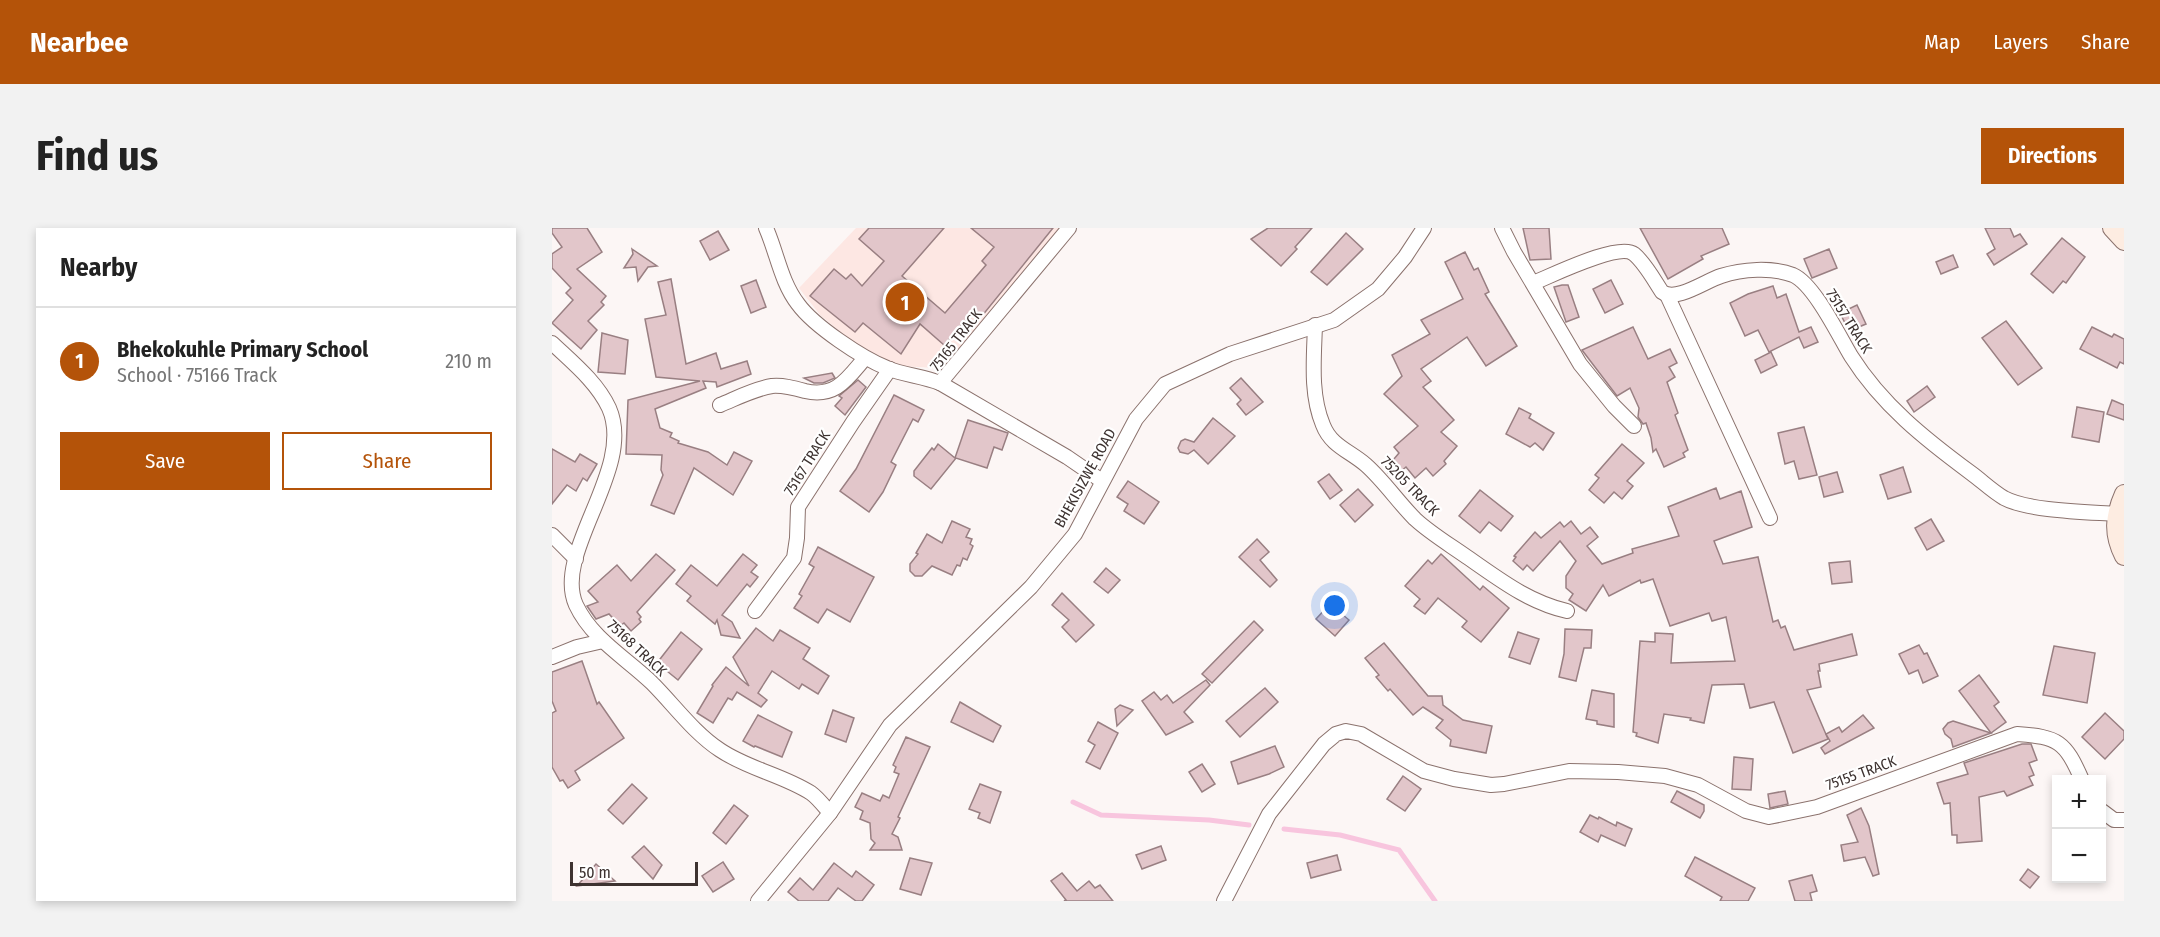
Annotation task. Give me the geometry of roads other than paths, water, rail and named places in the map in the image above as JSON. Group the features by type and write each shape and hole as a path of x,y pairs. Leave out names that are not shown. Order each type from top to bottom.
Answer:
{"street":[{"path":"766,228 791,293 798,305 816,322 865,358 890,369 924,376 940,383"},
{"name":"75165 TRACK","path":"1069,228 940,383 1067,457 1102,481"},
{"name":"BHEKISIZWE ROAD","path":"758,901 830,813 890,725 1031,587 1075,534 1136,419 1166,384 1230,354 1334,320 1378,289 1405,257 1424,228"},
{"path":"1502,228 1580,364 1595,384 1634,426"},
{"path":"2112,228 2124,241"},
{"path":"1533,283 1606,254 1624,250 1635,254 1662,292 1667,295 1770,518"},
{"name":"75157 TRACK","path":"1667,295 1677,295 1722,276 1746,271 1769,271 1793,275 1815,296 1868,382 1906,423 2005,498 2040,507 2116,514"},
{"name":"75205 TRACK","path":"1315,326 1313,367 1315,392 1323,426 1335,444 1365,465 1416,519 1448,544 1526,597 1548,607 1567,611"},
{"name":"75168 TRACK","path":"552,343 596,387 609,408 614,430 613,455 576,559 572,588 575,603 584,619 603,641 650,682 719,750 813,794 830,813"},
{"path":"720,405 773,386 785,386 815,393 828,392 848,379 865,358"},
{"name":"75167 TRACK","path":"755,611 794,558 798,507 852,422 890,369"},
{"path":"2124,494 2116,514 2115,529 2118,546 2124,556"},
{"path":"552,535 576,559"},
{"path":"552,657 577,647 603,641"},
{"name":"75155 TRACK","path":"1224,901 1269,814 1324,744 1336,734 1346,731 1361,734 1424,771 1454,779 1491,785 1569,771 1665,776 1687,781 1746,811 1769,817 1817,807 2017,734 2045,736 2054,740 2063,747 2079,775"},
{"path":"2106,814 2114,820 2124,820"}],"waterway":[{"path":"1073,802 1101,815 1209,820 1249,825"},
{"path":"1284,829 1340,835 1399,850 1435,901"}],"place":[{"name":"Bhekokuhle Primary School","path":"905,302"}]}
